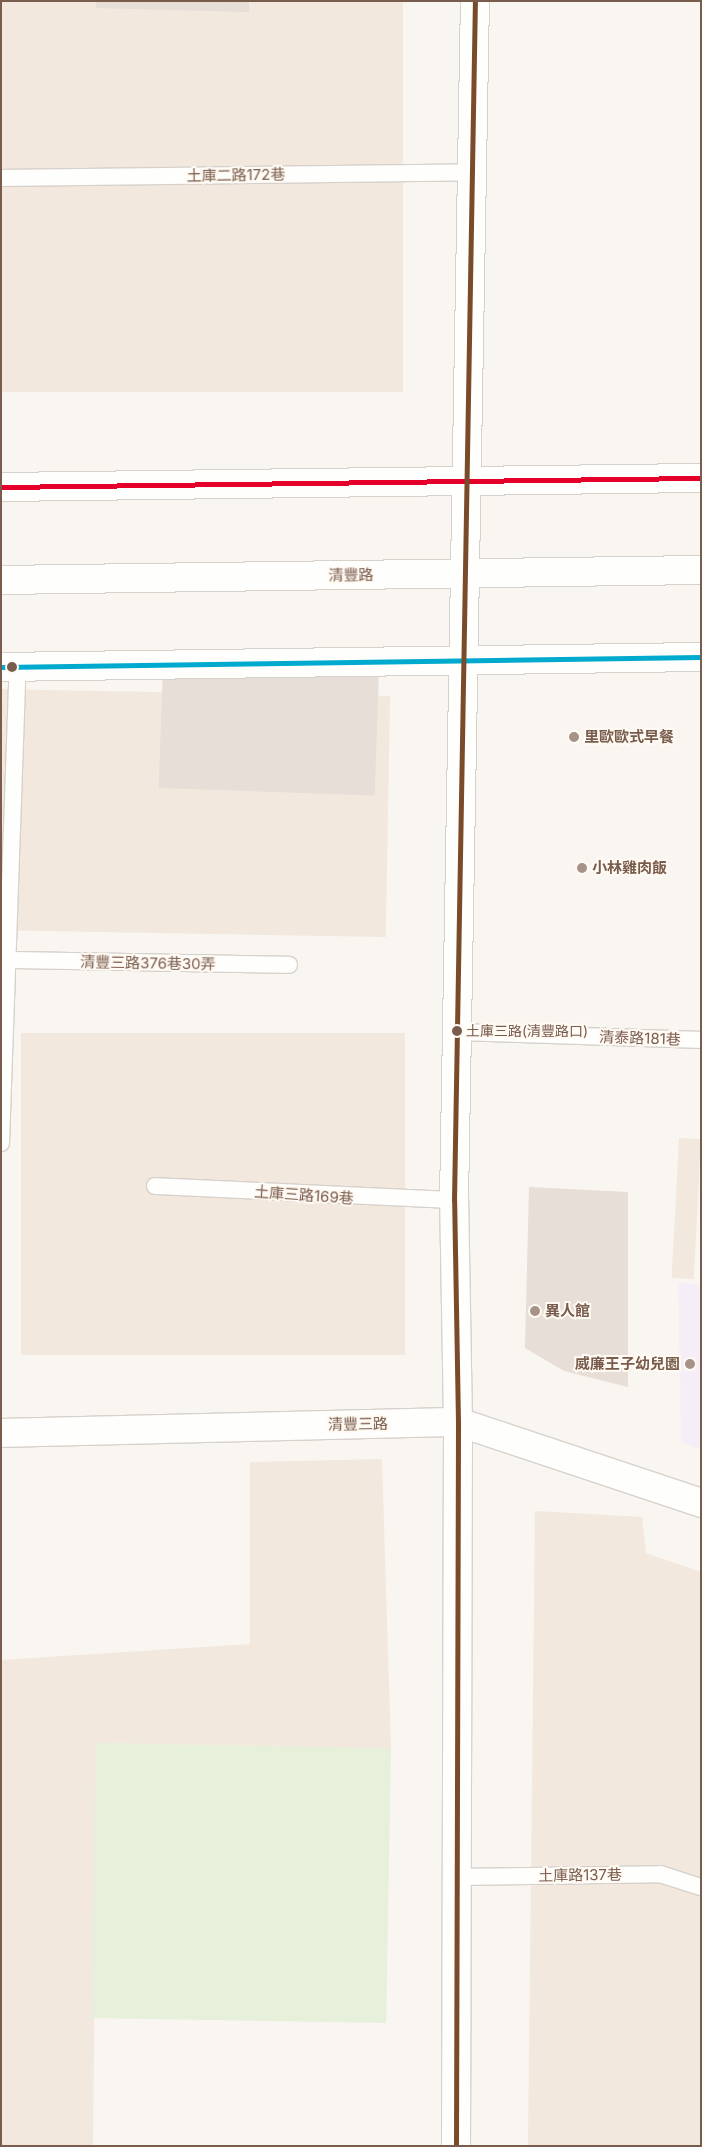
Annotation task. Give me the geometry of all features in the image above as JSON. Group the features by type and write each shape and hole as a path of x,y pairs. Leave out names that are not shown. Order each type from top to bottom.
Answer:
{"street":[{"path":"456,2146 458,1422 454,1200 466,659 471,172 475,1"},
{"path":"1,488 468,483 701,478"},
{"name":"清豐路","path":"1,580 701,570"},
{"path":"10,667 701,657"},
{"name":"清豐三路","path":"1,1433 458,1422 701,1503"}],"lane":[{"name":"土庫二路172巷","path":"1,178 471,172"},
{"path":"1,1143 4,992 8,960 10,667"},
{"name":"清豐三路376巷30弄","path":"8,960 289,965"},
{"name":"清泰路181巷","path":"459,1032 701,1040"},
{"name":"土庫三路169巷","path":"155,1186 454,1200"},
{"name":"土庫路137巷","path":"456,1877 660,1874 701,1887"}],"shaded area":[{"path":"1,1 403,1 403,392 1,392"},
{"path":"1,689 390,696 386,937 1,930"},
{"path":"21,1033 405,1033 405,1355 21,1355"},
{"path":"679,1138 701,1139 694,1279 672,1278"},
{"name":"威廉王子幼兒園","path":"678,1282 701,1285 701,1450 681,1442"},
{"path":"382,1459 391,1749 97,1743 93,2146 1,2146 1,1660 250,1644 250,1462"},
{"path":"535,1511 642,1517 646,1553 701,1572 701,2146 528,2146"}],"green space":[{"path":"96,1743 391,1748 386,2023 91,2018"}],"building":[{"path":"96,1 249,1 249,12 96,8"},
{"path":"163,666 379,674 375,795 159,788"},
{"path":"529,1187 628,1192 628,1387 564,1371 525,1348"}],"transit line":[{"path":"456,2146 458,1422 454,1200 475,1"},
{"path":"1,487 701,478"},
{"path":"1,667 701,657"}],"place":[{"name":"里歐歐式早餐","path":"574,737"},
{"name":"小林雞肉飯","path":"582,868"},
{"name":"土庫三路(清豐路口)","path":"457,1031"},
{"name":"異人館","path":"535,1311"},
{"name":"威廉王子幼兒園","path":"690,1364"}]}
